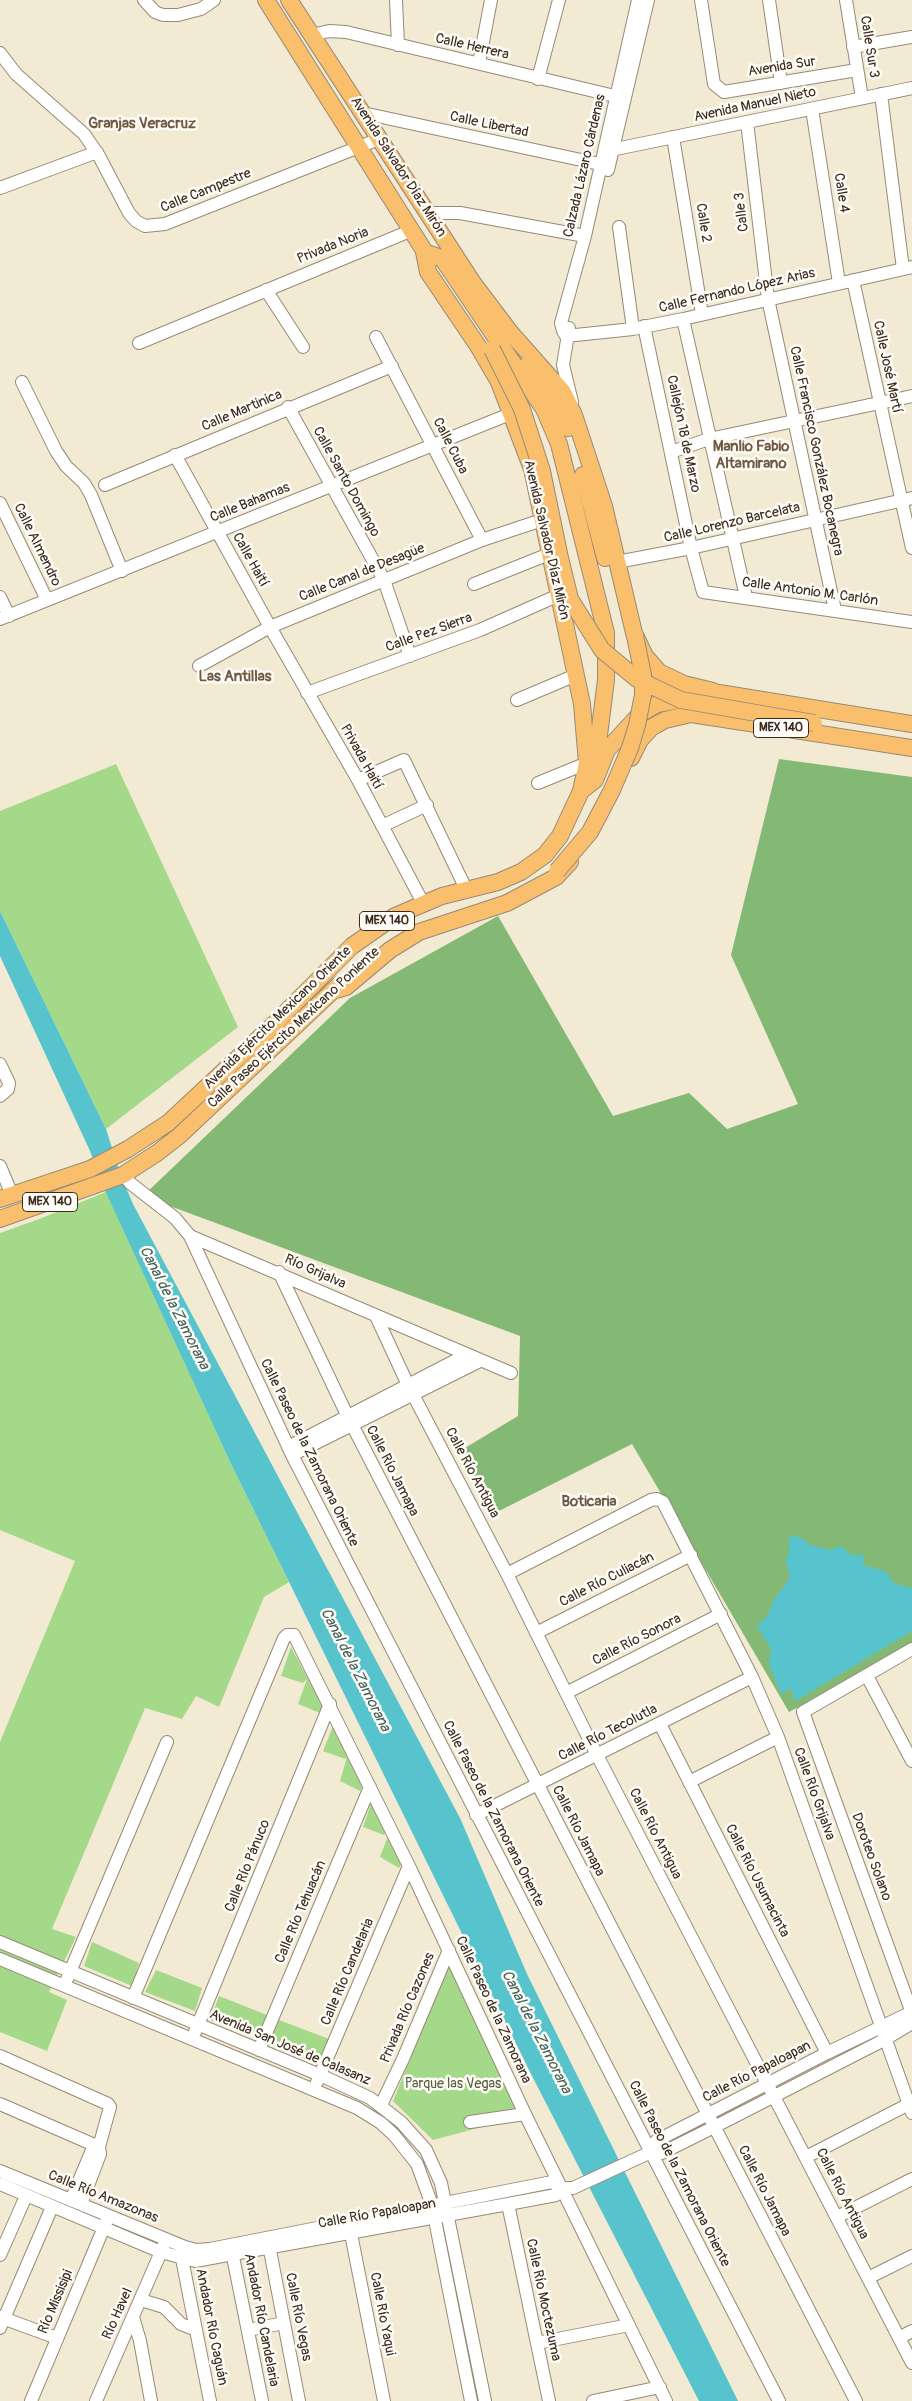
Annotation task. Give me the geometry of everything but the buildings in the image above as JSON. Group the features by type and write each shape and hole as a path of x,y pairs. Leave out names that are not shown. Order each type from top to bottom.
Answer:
{"main road":[{"name":"Avenida Salvador Díaz Mirón","path":"266,0 410,231 492,349 522,409 542,471 570,599 602,650 637,679 681,700 912,739"},
{"name":"Avenida Salvador Díaz Mirón","path":"289,0 464,270 510,332 564,392 574,414 604,506 635,636 643,675 643,695 630,748 612,790 590,832 556,871"},
{"name":"Avenida Salvador Díaz Mirón","path":"424,252 428,272 478,346 499,382 532,469 576,675 587,763 580,792"},
{"path":"424,252 442,258 544,409 559,444 606,633 606,680 598,743 580,792 611,802"},
{"name":"Avenida Salvador Díaz Mirón","path":"510,332 518,349 561,411 576,445 616,604 645,656 659,672 684,684 719,693"},
{"path":"561,602 599,602"},
{"name":"Avenida Ejército Mexicano Oriente","path":"6,1197 90,1169 128,1149 168,1123 271,1027 352,946 395,916 423,903 466,889 498,882 522,872 545,855 560,836 580,792 594,780 607,750 640,714 657,704 719,693 912,724"},
{"name":"MEX 140","path":"332,991 346,987 390,950 419,932 507,903 556,877 599,826 640,740 652,726 665,720 691,714 912,748"},
{"name":"Calle Paseo Ejército Mexicano Poniente","path":"0,1219 124,1175 179,1136 370,955 406,929 448,912 518,890 556,871"}],"street":[{"path":"144,0 155,12 163,15 178,15 201,9 214,0"},
{"path":"396,0 398,45"},
{"path":"479,63 491,0"},
{"path":"538,79 559,0"},
{"name":"Calzada Lázaro Cárdenas","path":"621,98 638,0"},
{"name":"Calzada Lázaro Cárdenas","path":"574,414 563,365 566,336 608,151 648,0"},
{"name":"Avenida Sur","path":"700,0 714,84 724,92 857,70"},
{"path":"769,0 781,83"},
{"name":"Calle Sur 3","path":"846,0 862,98"},
{"name":"Calle Herrera","path":"312,35 330,31 346,32 621,98"},
{"path":"854,47 912,37"},
{"name":"Calle Campestre","path":"0,53 16,74 84,134 97,152 128,213 136,222 145,226 154,227 380,139"},
{"name":"Avenida Manuel Nieto","path":"608,151 912,88"},
{"path":"881,94 907,268"},
{"name":"Calle 4","path":"812,109 839,283"},
{"name":"Calle Libertad","path":"363,113 605,166"},
{"name":"Calle 3","path":"747,122 768,299"},
{"name":"Calle 2","path":"674,138 702,314"},
{"path":"0,188 97,152"},
{"name":"Calzada Lázaro Cárdenas","path":"566,336 562,323 605,166"},
{"path":"428,213 460,212 585,236"},
{"name":"Callejón 18 de Marzo","path":"619,227 639,328 671,452 691,548 703,592"},
{"name":"Privada Noria","path":"140,343 410,231"},
{"name":"Calle Fernando López Arias","path":"566,336 639,328 907,268"},
{"name":"Calle José Martí","path":"853,280 879,403 906,500 912,548"},
{"path":"266,290 303,347"},
{"name":"Calle Francisco González Bocanegra","path":"768,299 835,610"},
{"path":"683,319 731,539 746,597"},
{"name":"Calle Cuba","path":"376,337 482,540"},
{"name":"Calle Martinica","path":"105,485 392,366"},
{"path":"22,382 56,450 66,466 84,483 128,568"},
{"path":"671,452 709,439 912,396"},
{"name":"Calle Santo Domingo","path":"288,408 384,580 410,656"},
{"name":"Calle Bahamas","path":"4,617 510,414"},
{"name":"Calle Haití","path":"175,455 270,627"},
{"name":"Calle Lorenzo Barcelata","path":"617,562 691,548 906,500"},
{"name":"Calle Almendro","path":"0,503 47,600"},
{"name":"Calle Canal de Desagüe","path":"199,666 270,627 482,540 542,520"},
{"path":"474,584 549,554"},
{"name":"Calle Antonio M. Carlón","path":"703,592 912,622"},
{"path":"0,597 4,617"},
{"name":"Calle Pez Sierra","path":"307,693 561,602"},
{"name":"Privada Haití","path":"270,627 358,780 423,903"},
{"path":"517,700 576,675"},
{"path":"358,780 404,760 466,889"},
{"path":"538,783 587,763"},
{"path":"382,826 427,805"},
{"path":"0,1064 8,1083 4,1093"},
{"path":"1,1169 6,1197"},
{"name":"Río Grijalva","path":"124,1175 130,1183 166,1209 190,1236 279,1272 376,1316 511,1373"},
{"name":"Calle Paseo de la Zamorana Oriente","path":"190,1236 290,1451 779,2401"},
{"name":"Calle Río Jamapa","path":"279,1272 350,1422 856,2401"},
{"name":"Calle Río Antigua","path":"376,1316 411,1390 507,1574 597,1755 912,2364"},
{"path":"290,1451 411,1390 466,1355"},
{"path":"411,1390 480,1361"},
{"name":"Calle Río Grijalva","path":"507,1574 651,1500 658,1499 662,1502 721,1614 752,1677 778,1737 890,2029 911,2108"},
{"name":"Calle Río Culiacán","path":"536,1633 691,1555"},
{"name":"Calle Río Sonora","path":"566,1694 721,1614"},
{"name":"Calle Paseo de la Zamorana","path":"133,1998 284,1638 290,1634 297,1639 330,1704 449,1950 525,2114 666,2401"},
{"path":"912,1649 867,1676 912,1761"},
{"name":"Doroteo Solano","path":"867,1676 803,1712 910,2016"},
{"name":"Calle Río Tecolutla","path":"476,1815 752,1677"},
{"name":"Calle Río Pánuco","path":"192,2039 330,1704"},
{"name":"Calle Río Usumacinta","path":"660,1724 827,2053"},
{"path":"689,1782 778,1737"},
{"path":"64,1986 167,1742"},
{"name":"Calle Río Tehuacán","path":"259,2050 370,1787"},
{"name":"Calle Río Candelaria","path":"314,2090 409,1866"},
{"name":"Avenida San José de Calasanz","path":"0,1942 320,2075 381,2105 401,2122 426,2150 436,2169 446,2202 485,2401"},
{"name":"Privada Río Cazones","path":"381,2105 403,2059 449,1950"},
{"name":"Avenida San José de Calasanz","path":"0,1959 314,2090 368,2114 394,2134 417,2164 432,2205 471,2401"},
{"path":"890,2029 910,2016"},
{"name":"Calle Río Papaloapan","path":"650,2152 656,2141 827,2053 890,2029"},
{"name":"Calle Río Papaloapan","path":"191,2257 269,2243 432,2205 552,2182 561,2188 574,2188 650,2152 662,2153 714,2127 773,2097 890,2029"},
{"path":"1,2058 108,2104 110,2111 99,2147 100,2154 76,2202"},
{"path":"0,2104 99,2147"},
{"path":"806,2157 911,2108"},
{"path":"470,2122 525,2114"},
{"name":"Calle Río Amazonas","path":"0,2171 165,2239 191,2257"},
{"path":"837,2217 912,2179"},
{"name":"Calle Río Amazonas","path":"1,2186 161,2252 191,2257"},
{"name":"Calle Río Papaloapan","path":"269,2243 351,2234 448,2216 556,2195 561,2188"},
{"path":"0,2255 26,2196"},
{"name":"Calle Río Moctezuma","path":"508,2204 548,2401"},
{"path":"52,2207 1,2321 57,2338"},
{"name":"Río Missisipi","path":"31,2401 108,2216"},
{"name":"Calle Río Yaqui","path":"351,2234 384,2401"},
{"name":"Río Havel","path":"96,2401 141,2300 165,2239"},
{"name":"Calle Río Vegas","path":"269,2243 299,2401"},
{"name":"Andador Río Candelaria","path":"232,2250 262,2401"},
{"path":"868,2278 912,2256"},
{"name":"Andador Río Caguán","path":"191,2257 196,2330 210,2401"},
{"path":"141,2300 164,2307 181,2324 196,2330"},
{"path":"133,2317 140,2341 151,2401"},
{"path":"248,2330 284,2322"},
{"path":"537,2343 629,2325"},
{"path":"899,2338 912,2331"},
{"path":"593,2401 660,2387"}],"green space":[{"path":"779,759 912,777 912,1647 789,1712 632,1444 493,1514 460,1451 518,1416 520,1336 143,1196 350,998 498,916 613,1116 689,1093 727,1129 798,1104 731,955"},
{"path":"116,764 238,1027 106,1129 0,911 0,811"},
{"path":"106,1192 231,1464 289,1582 264,1597 219,1707 196,1696 182,1719 145,1708 52,1929 76,1937 49,1992 67,2000 47,2051 0,2032 0,1742 75,1561 0,1530 0,1233"},
{"path":"291,1647 323,1707 320,1713 298,1704 307,1679 303,1683 281,1676"},
{"path":"333,1726 363,1785 360,1791 340,1781 347,1757 345,1759 323,1751"},
{"path":"371,1803 386,1832 384,1835 363,1827"},
{"path":"388,1836 402,1863 399,1868 380,1857"},
{"path":"92,1942 139,1963 132,1986 84,1966"},
{"name":"Parque las Vegas","path":"449,1963 523,2116 433,2140 393,2101"},
{"path":"156,1970 202,1988 195,2011 145,1992"},
{"path":"219,1996 267,2015 257,2037 210,2020"},
{"path":"279,2020 329,2039 320,2063 269,2043"}],"water":[{"name":"Canal de la Zamorana","path":"0,911 106,1129 121,1176 133,1204 460,1818 527,1974 738,2401 699,2401 529,2070 231,1464 102,1184 90,1151 0,956"},
{"path":"789,1536 800,1537 810,1545 830,1550 841,1546 851,1555 864,1555 863,1565 885,1571 895,1584 912,1588 912,1631 795,1701 791,1688 781,1694 769,1664 771,1649 757,1626 768,1615 773,1601 790,1578 786,1561 789,1551"}],"district":[{"name":"Granjas Veracruz","path":"142,124"},
{"name":"Manlio Fabio Altamirano","path":"751,456"},
{"name":"Las Antillas","path":"235,677"},
{"name":"Boticaria","path":"589,1502"}]}
